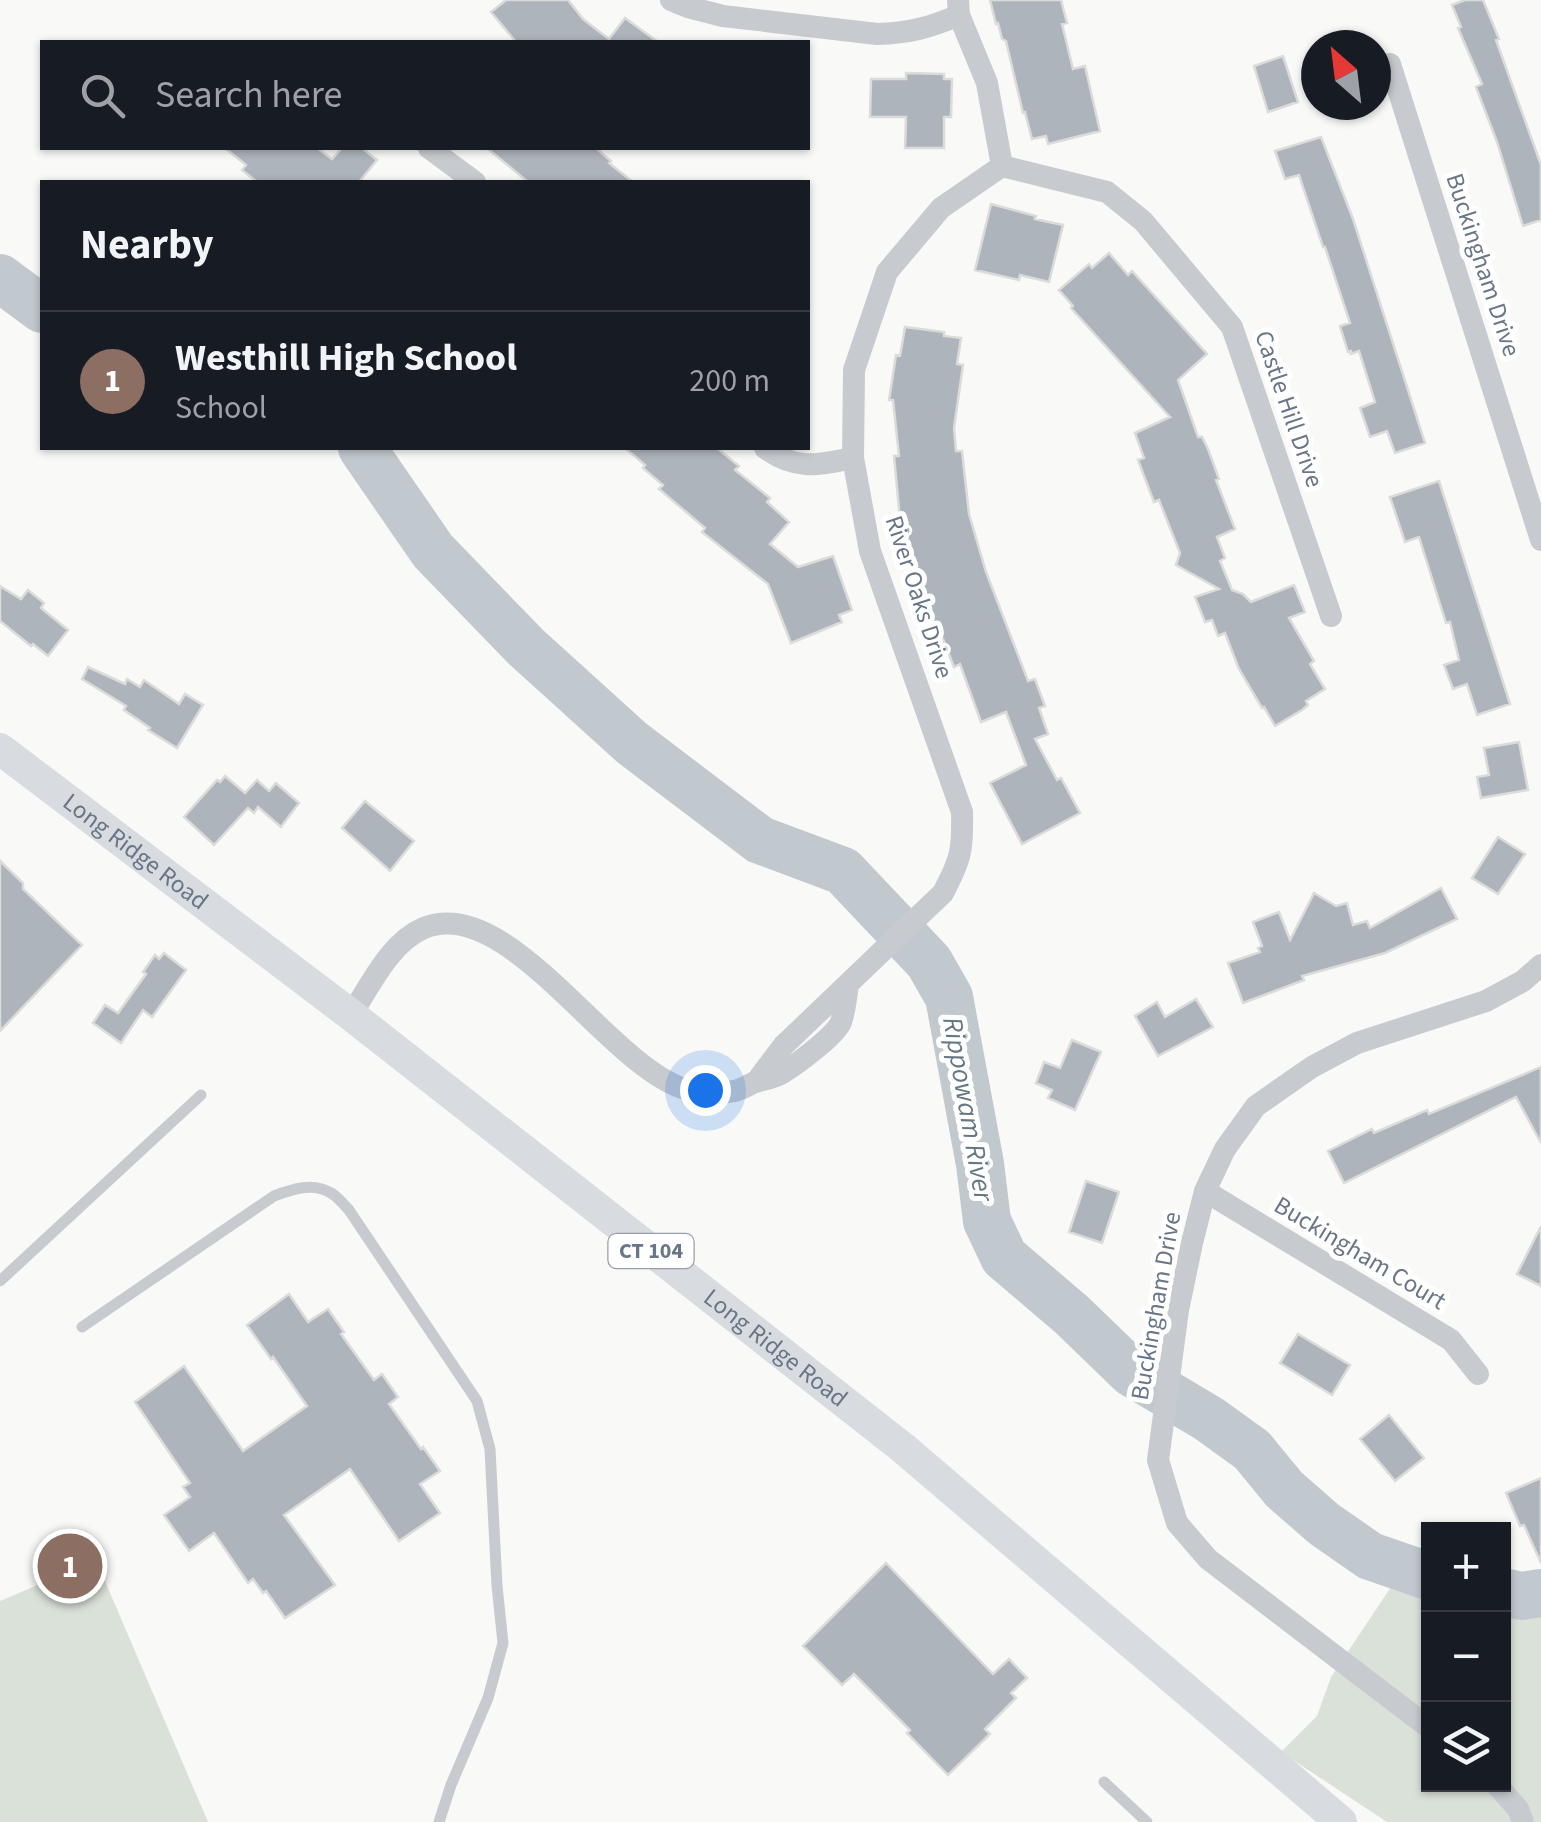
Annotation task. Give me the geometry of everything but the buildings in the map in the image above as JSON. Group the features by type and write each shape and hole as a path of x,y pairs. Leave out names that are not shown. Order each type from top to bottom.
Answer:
{"main road":[{"name":"Long Ridge Road","path":"0,749 351,1015 903,1448 1341,1822"}],"street":[{"path":"672,0 723,16 877,34 926,29 958,7 987,83 1002,166"},
{"name":"Buckingham Drive","path":"1391,67 1541,540"},
{"path":"432,150 472,180"},
{"name":"River Oaks Drive","path":"351,1015 386,960 406,940 422,928 460,925 498,940 522,957 626,1051 673,1084 690,1091 734,1091 778,1076 840,1026 848,985 943,893 963,845 962,812 870,551 853,458 854,370 887,272 941,208 1002,166"},
{"name":"Castle Hill Drive","path":"1002,166 1108,192 1143,221 1232,327 1331,616"},
{"path":"769,450 792,464 825,464 853,458"},
{"name":"Buckingham Drive","path":"1421,1722 1208,1559 1176,1523 1158,1460 1178,1310 1205,1191 1225,1150 1256,1106 1312,1067 1356,1043 1486,1002 1541,965"},
{"name":"Buckingham Court","path":"1205,1191 1451,1340 1478,1374"},
{"path":"1503,1792 1523,1822"}],"lane":[{"path":"0,1281 200,1095"},
{"path":"82,1326 274,1196 310,1187 331,1193 349,1210 477,1401 490,1450 502,1643 488,1698 450,1784 439,1822"},
{"path":"1104,1782 1146,1822"}],"shaded area":[{"path":"96,1560 208,1822 0,1822 0,1601"},
{"path":"1403,1569 1421,1570 1421,1792 1511,1792 1511,1576 1541,1578 1541,1822 1387,1822 1281,1752 1317,1716 1331,1677"}],"waterway":[{"name":"Rippowam River","path":"0,278 40,308"},
{"name":"Rippowam River","path":"363,450 433,551 526,647 632,743 760,840 843,871 929,962 949,997 987,1221 1004,1257 1132,1373 1252,1450 1284,1489 1324,1524 1370,1556 1421,1574"},
{"name":"Rippowam River","path":"1511,1594 1541,1593"}],"place":[{"name":"Westhill High School","path":"70,1566"}]}
